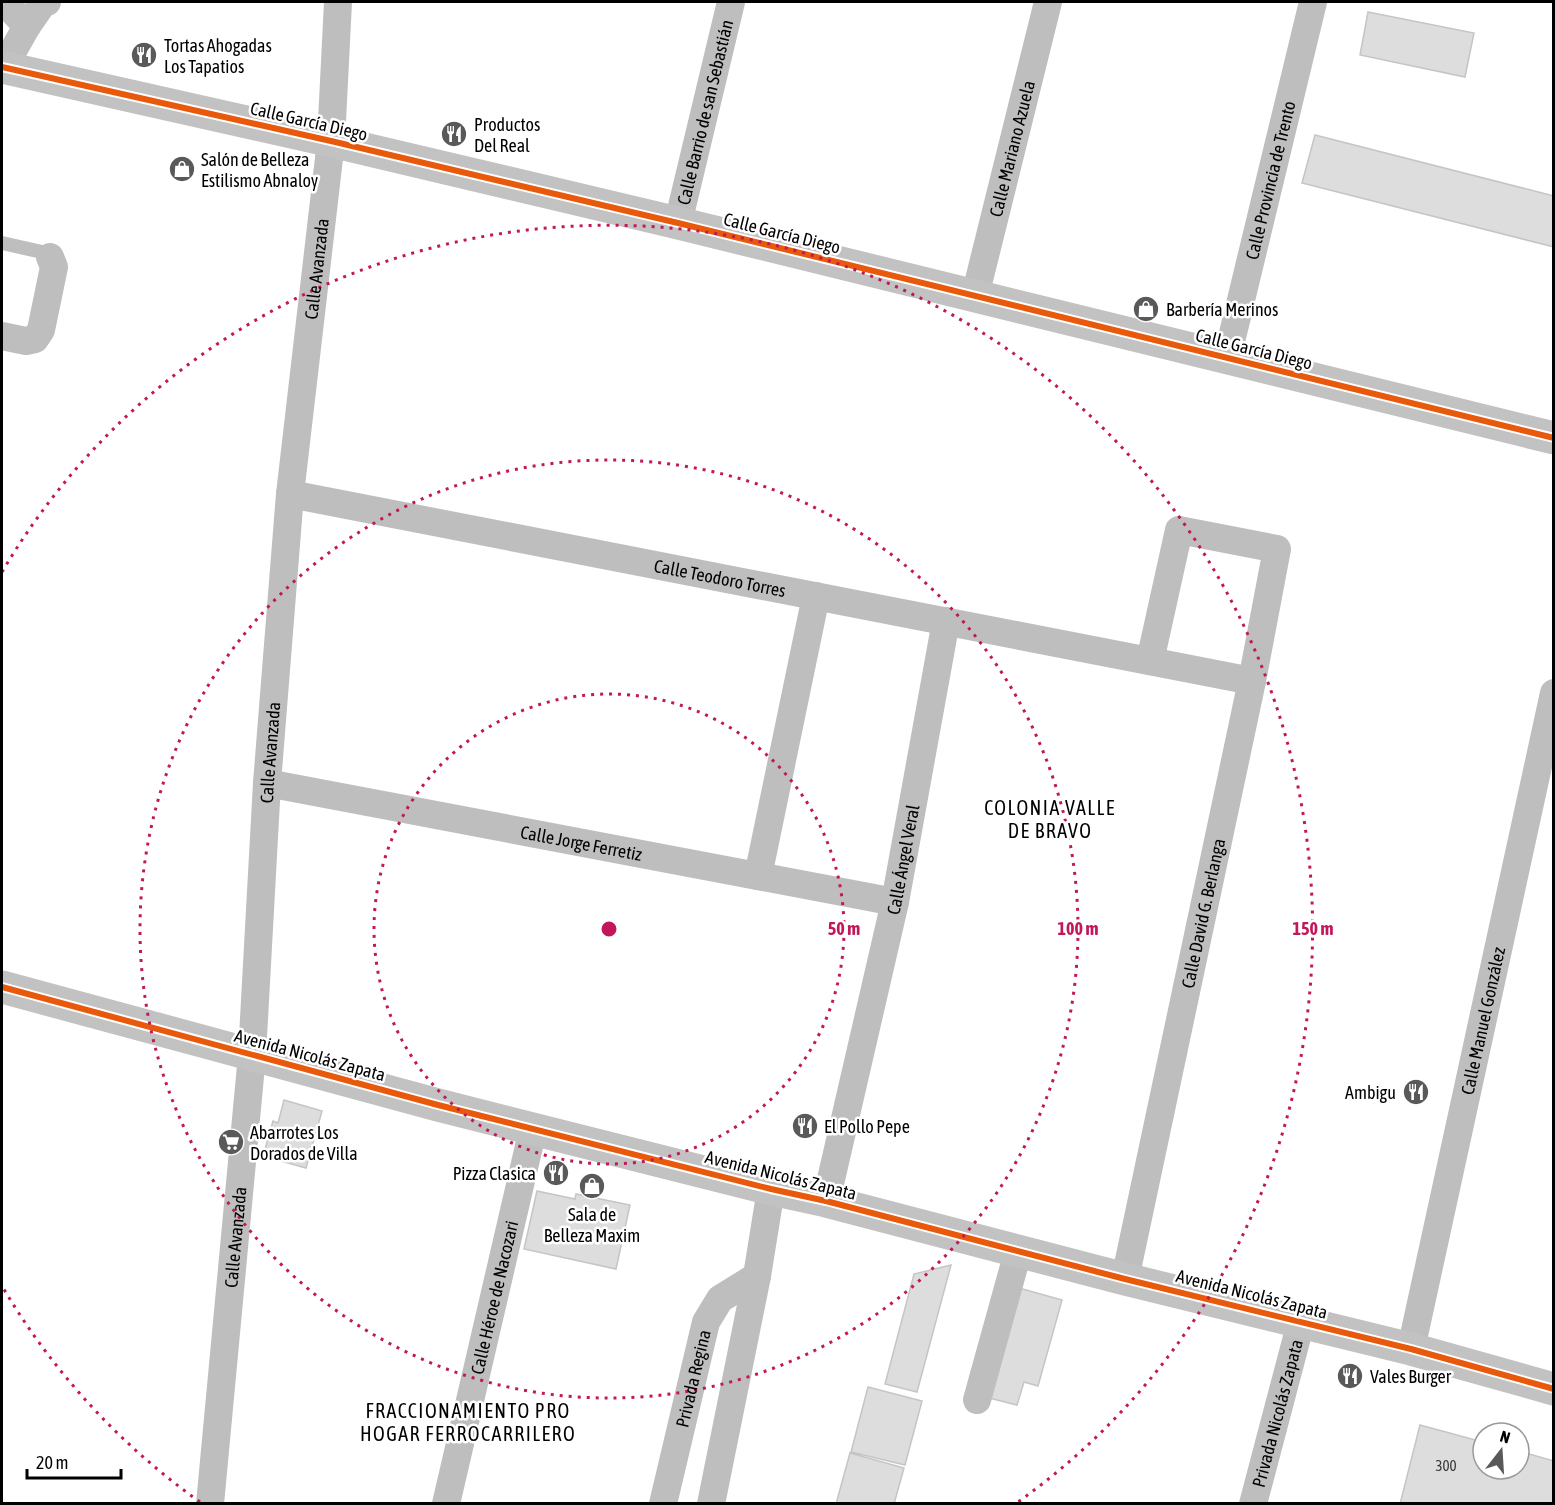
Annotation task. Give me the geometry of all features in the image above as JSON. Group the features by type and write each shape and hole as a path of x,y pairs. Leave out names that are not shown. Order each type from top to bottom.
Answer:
{"street":[{"path":"4,2 27,26"},
{"path":"2,71 27,26 43,3 47,2"},
{"name":"Calle Avanzada","path":"210,1503 252,1055 267,783 290,494 331,141 338,2"},
{"name":"Calle Barrio de san Sebastián","path":"678,224 730,2"},
{"name":"Calle Mariano Azuela","path":"975,296 1048,2"},
{"name":"Calle Provincia de Trento","path":"1227,358 1313,2"},
{"name":"Calle García Diego","path":"2,71 331,141 1554,438"},
{"path":"2,336 26,341 35,339 41,330 54,267 50,257"},
{"name":"Calle Teodoro Torres","path":"290,494 1252,681"},
{"name":"Calle David G. Berlanga","path":"1125,1279 1252,681 1277,549 1179,530 1150,661"},
{"path":"758,876 816,596"},
{"name":"Calle Ángel Veral","path":"826,1201 895,902 946,621"},
{"name":"Calle Manuel González","path":"1411,1349 1554,693"},
{"name":"Calle Jorge Ferretiz","path":"267,783 895,902"},
{"name":"Avenida Nicolás Zapata","path":"2,987 438,1105 1411,1349 1554,1389"},
{"name":"Calle Héroe de Nacozari","path":"446,1503 533,1128"},
{"path":"711,1503 757,1276 771,1189"},
{"path":"977,1400 1018,1252"},
{"name":"Privada Regina","path":"663,1503 706,1322 720,1299 757,1276"},
{"name":"Privada Nicolás Zapata","path":"1252,1503 1301,1322"}],"lane":[{"path":"2,243 42,252 50,257"}],"building":[{"path":"1368,12 1474,33 1465,77 1360,55"},
{"path":"1315,135 1554,196 1554,247 1302,183"},
{"path":"284,1100 322,1111 306,1168 263,1156 273,1121 278,1123"},
{"path":"537,1191 575,1199 576,1194 630,1205 616,1269 524,1249"},
{"path":"951,1265 917,1392 885,1384 914,1274"},
{"path":"1019,1288 1062,1300 1038,1386 1024,1382 1017,1405 989,1398"},
{"path":"868,1387 922,1401 905,1465 851,1452"},
{"path":"1420,1425 1471,1439 1471,1481 1531,1481 1531,1454 1554,1461 1554,1504 1400,1504"},
{"path":"850,1453 904,1468 894,1504 836,1504"}],"cycle path":[{"path":"2,67 331,141 678,223 1554,438"},
{"path":"2,987 438,1105 1411,1349 1554,1389"}],"place":[{"name":"Tortas Ahogadas Los Tapatios","path":"144,55"},
{"name":"Productos Del Real","path":"454,134"},
{"name":"Salón de Belleza Estilismo Abnaloy","path":"182,169"},
{"name":"Barbería Merinos","path":"1146,309"},
{"name":"Ambigu","path":"1416,1092"},
{"name":"El Pollo Pepe","path":"805,1126"},
{"name":"Abarrotes Los Dorados de Villa","path":"231,1142"},
{"name":"Pizza Clasica","path":"556,1173"},
{"name":"Sala de Belleza Maxim","path":"592,1186"},
{"name":"Vales Burger","path":"1350,1376"}],"district":[{"name":"COLONIA VALLE DE BRAVO","path":"1050,818"},
{"name":"FRACCIONAMIENTO PRO HOGAR FERROCARRILERO","path":"468,1422"}]}
